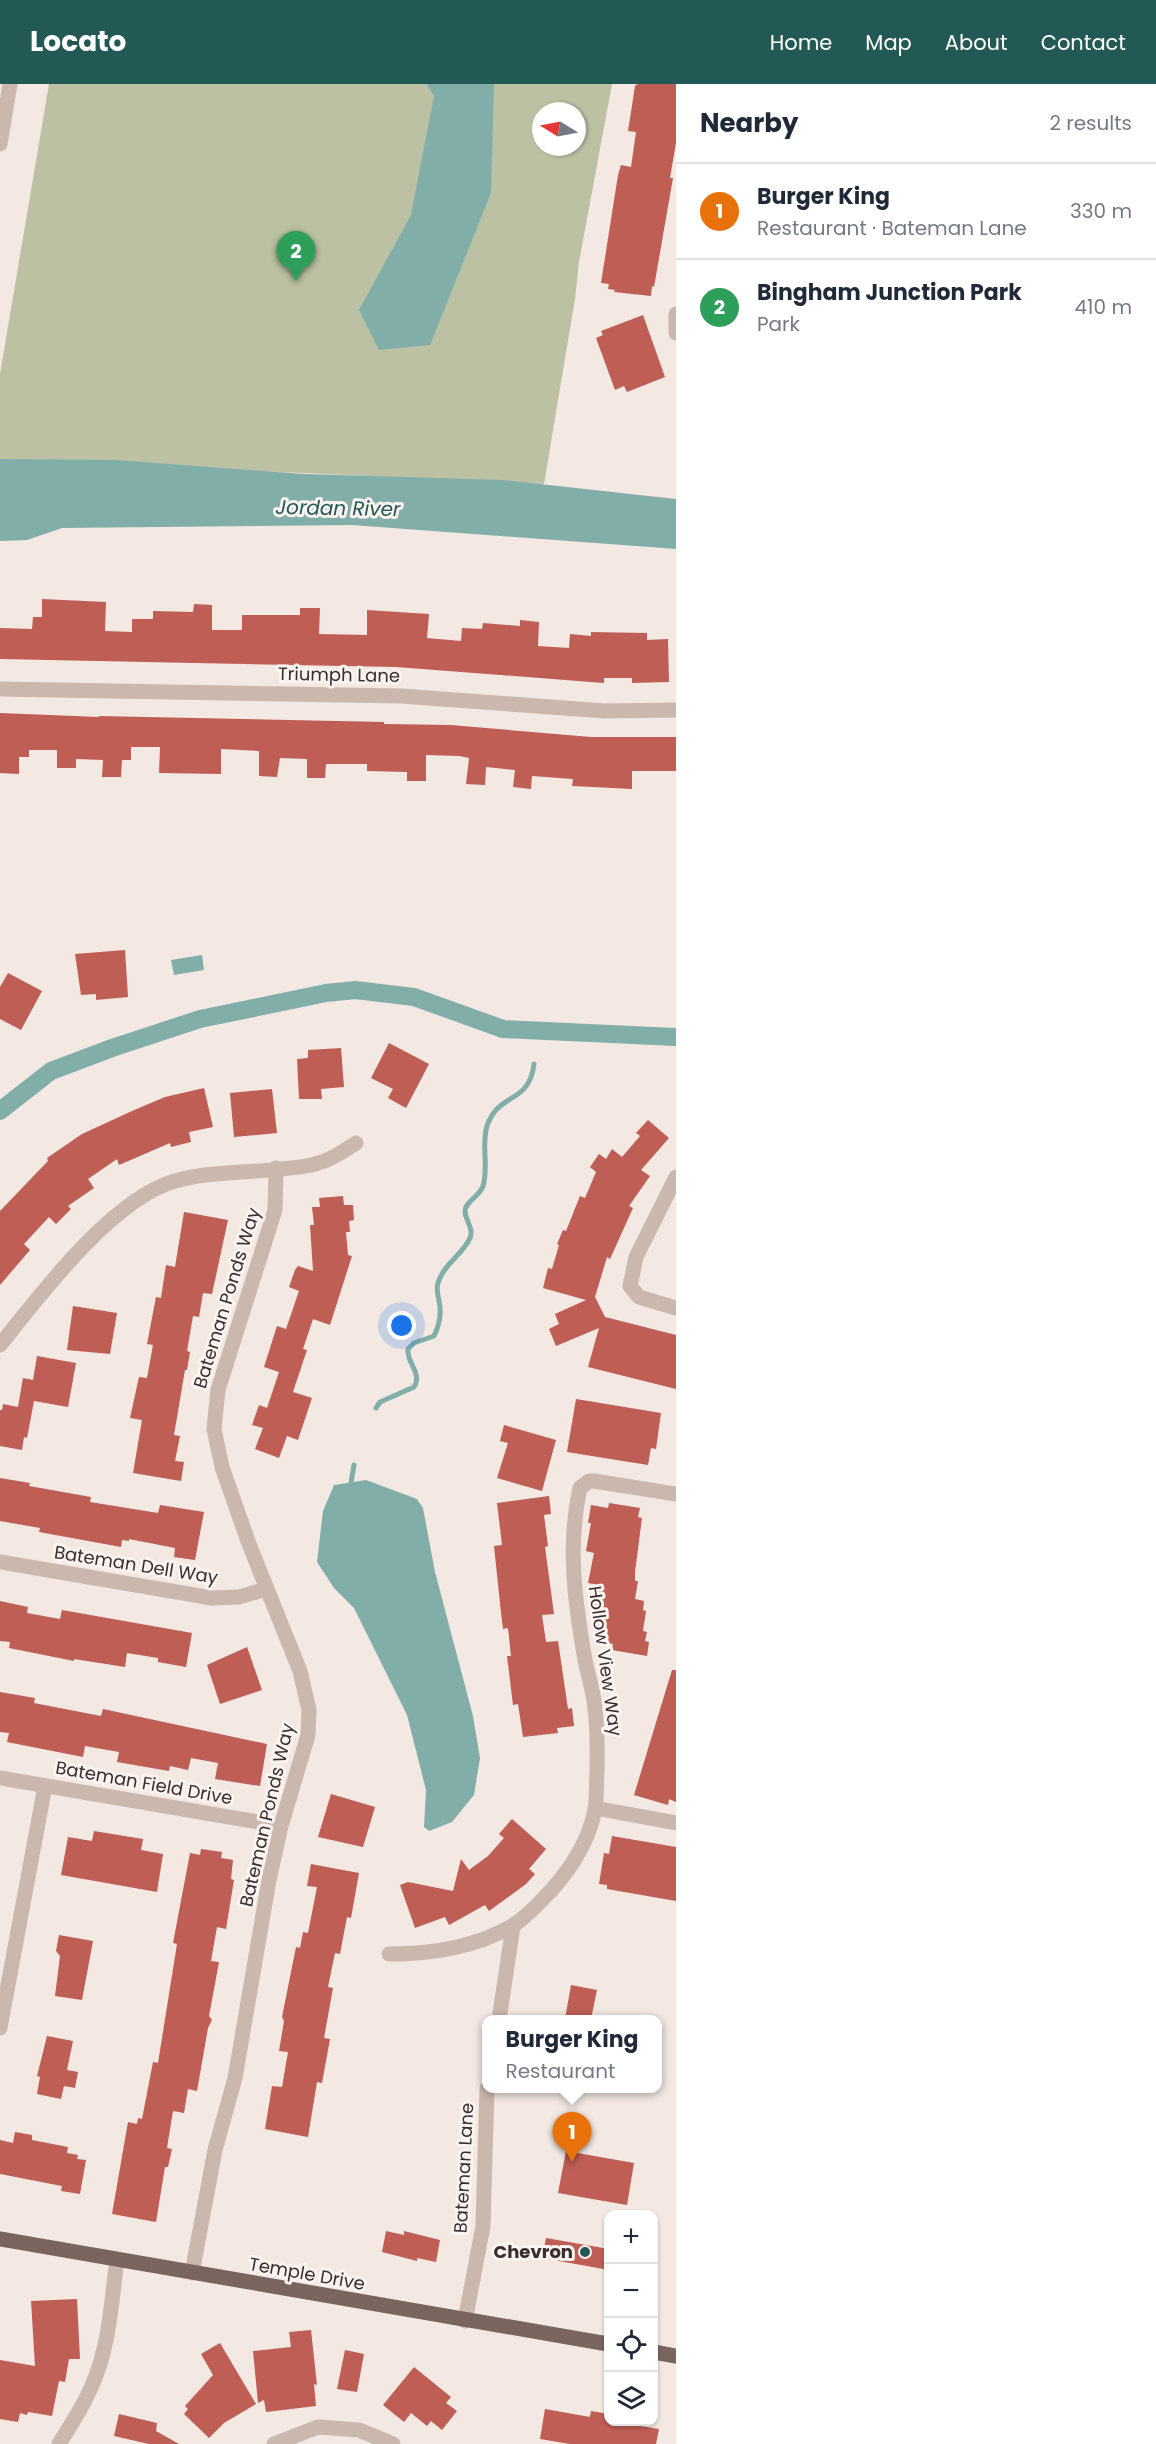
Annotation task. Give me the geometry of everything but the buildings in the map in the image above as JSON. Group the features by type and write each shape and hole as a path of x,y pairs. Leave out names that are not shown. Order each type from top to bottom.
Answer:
{"main road":[{"name":"Temple Drive","path":"0,2239 604,2343"},
{"path":"658,2353 676,2356"}],"street":[{"path":"0,144 10,84"},
{"path":"676,314 676,333"},
{"name":"Triumph Lane","path":"0,688 401,696 605,711 676,710"},
{"path":"0,1345 74,1257 118,1214 149,1191 177,1180 312,1165 337,1155 356,1143"},
{"name":"Bateman Ponds Way","path":"192,2273 215,2150 235,2078 269,1880 281,1826 308,1735 309,1710 300,1671 266,1589 222,1467 214,1429 214,1410 224,1370 275,1210 276,1168"},
{"path":"676,1178 636,1257 630,1286 639,1297 676,1308"},
{"name":"Hollow View Way","path":"389,1954 447,1949 475,1942 513,1926 549,1893 580,1850 595,1808 597,1747 595,1707 583,1645 572,1550 580,1488 589,1481 594,1481 676,1494"},
{"name":"Bateman Dell Way","path":"0,1562 212,1598 233,1598 266,1589"},
{"name":"Bateman Field Drive","path":"0,1778 281,1826"},
{"path":"0,2028 45,1786"},
{"path":"595,1808 676,1823"},
{"path":"500,2015 513,1926"},
{"name":"Bateman Lane","path":"465,2321 483,2226 487,2093"},
{"path":"59,2444 82,2407 98,2370 109,2320 117,2260"},
{"path":"274,2444 318,2427 359,2430 393,2444"}],"green space":[{"path":"49,84 612,84 579,262 575,299 544,484 0,459 0,374"}],"water":[{"path":"427,84 494,84 491,193 430,345 379,350 359,310 411,215 434,96"},
{"name":"Jordan River","path":"0,459 115,460 305,474 503,480 676,499 676,549 352,525 62,528 27,540 0,541"},
{"path":"202,955 204,970 174,975 171,960"},
{"path":"366,1480 417,1499 423,1508 435,1572 473,1716 480,1758 474,1795 452,1822 429,1831 424,1827 426,1790 407,1715 354,1608 334,1588 317,1562 323,1511 334,1485"}],"waterway":[{"path":"0,1111 51,1071 112,1048 200,1019 326,993 355,990 414,997 503,1029 676,1037"},
{"path":"376,1408 380,1402 414,1387 417,1377 409,1359 408,1349 414,1343 434,1336 440,1315 438,1283 444,1270 470,1238 471,1231 465,1211 467,1205 483,1186 487,1126 499,1107 526,1086 534,1064"},
{"path":"351,1483 354,1465"}],"place":[{"name":"Bingham Junction Park","path":"296,281"},
{"name":"Burger King","path":"572,2162"},
{"name":"Chevron","path":"585,2252"}]}
